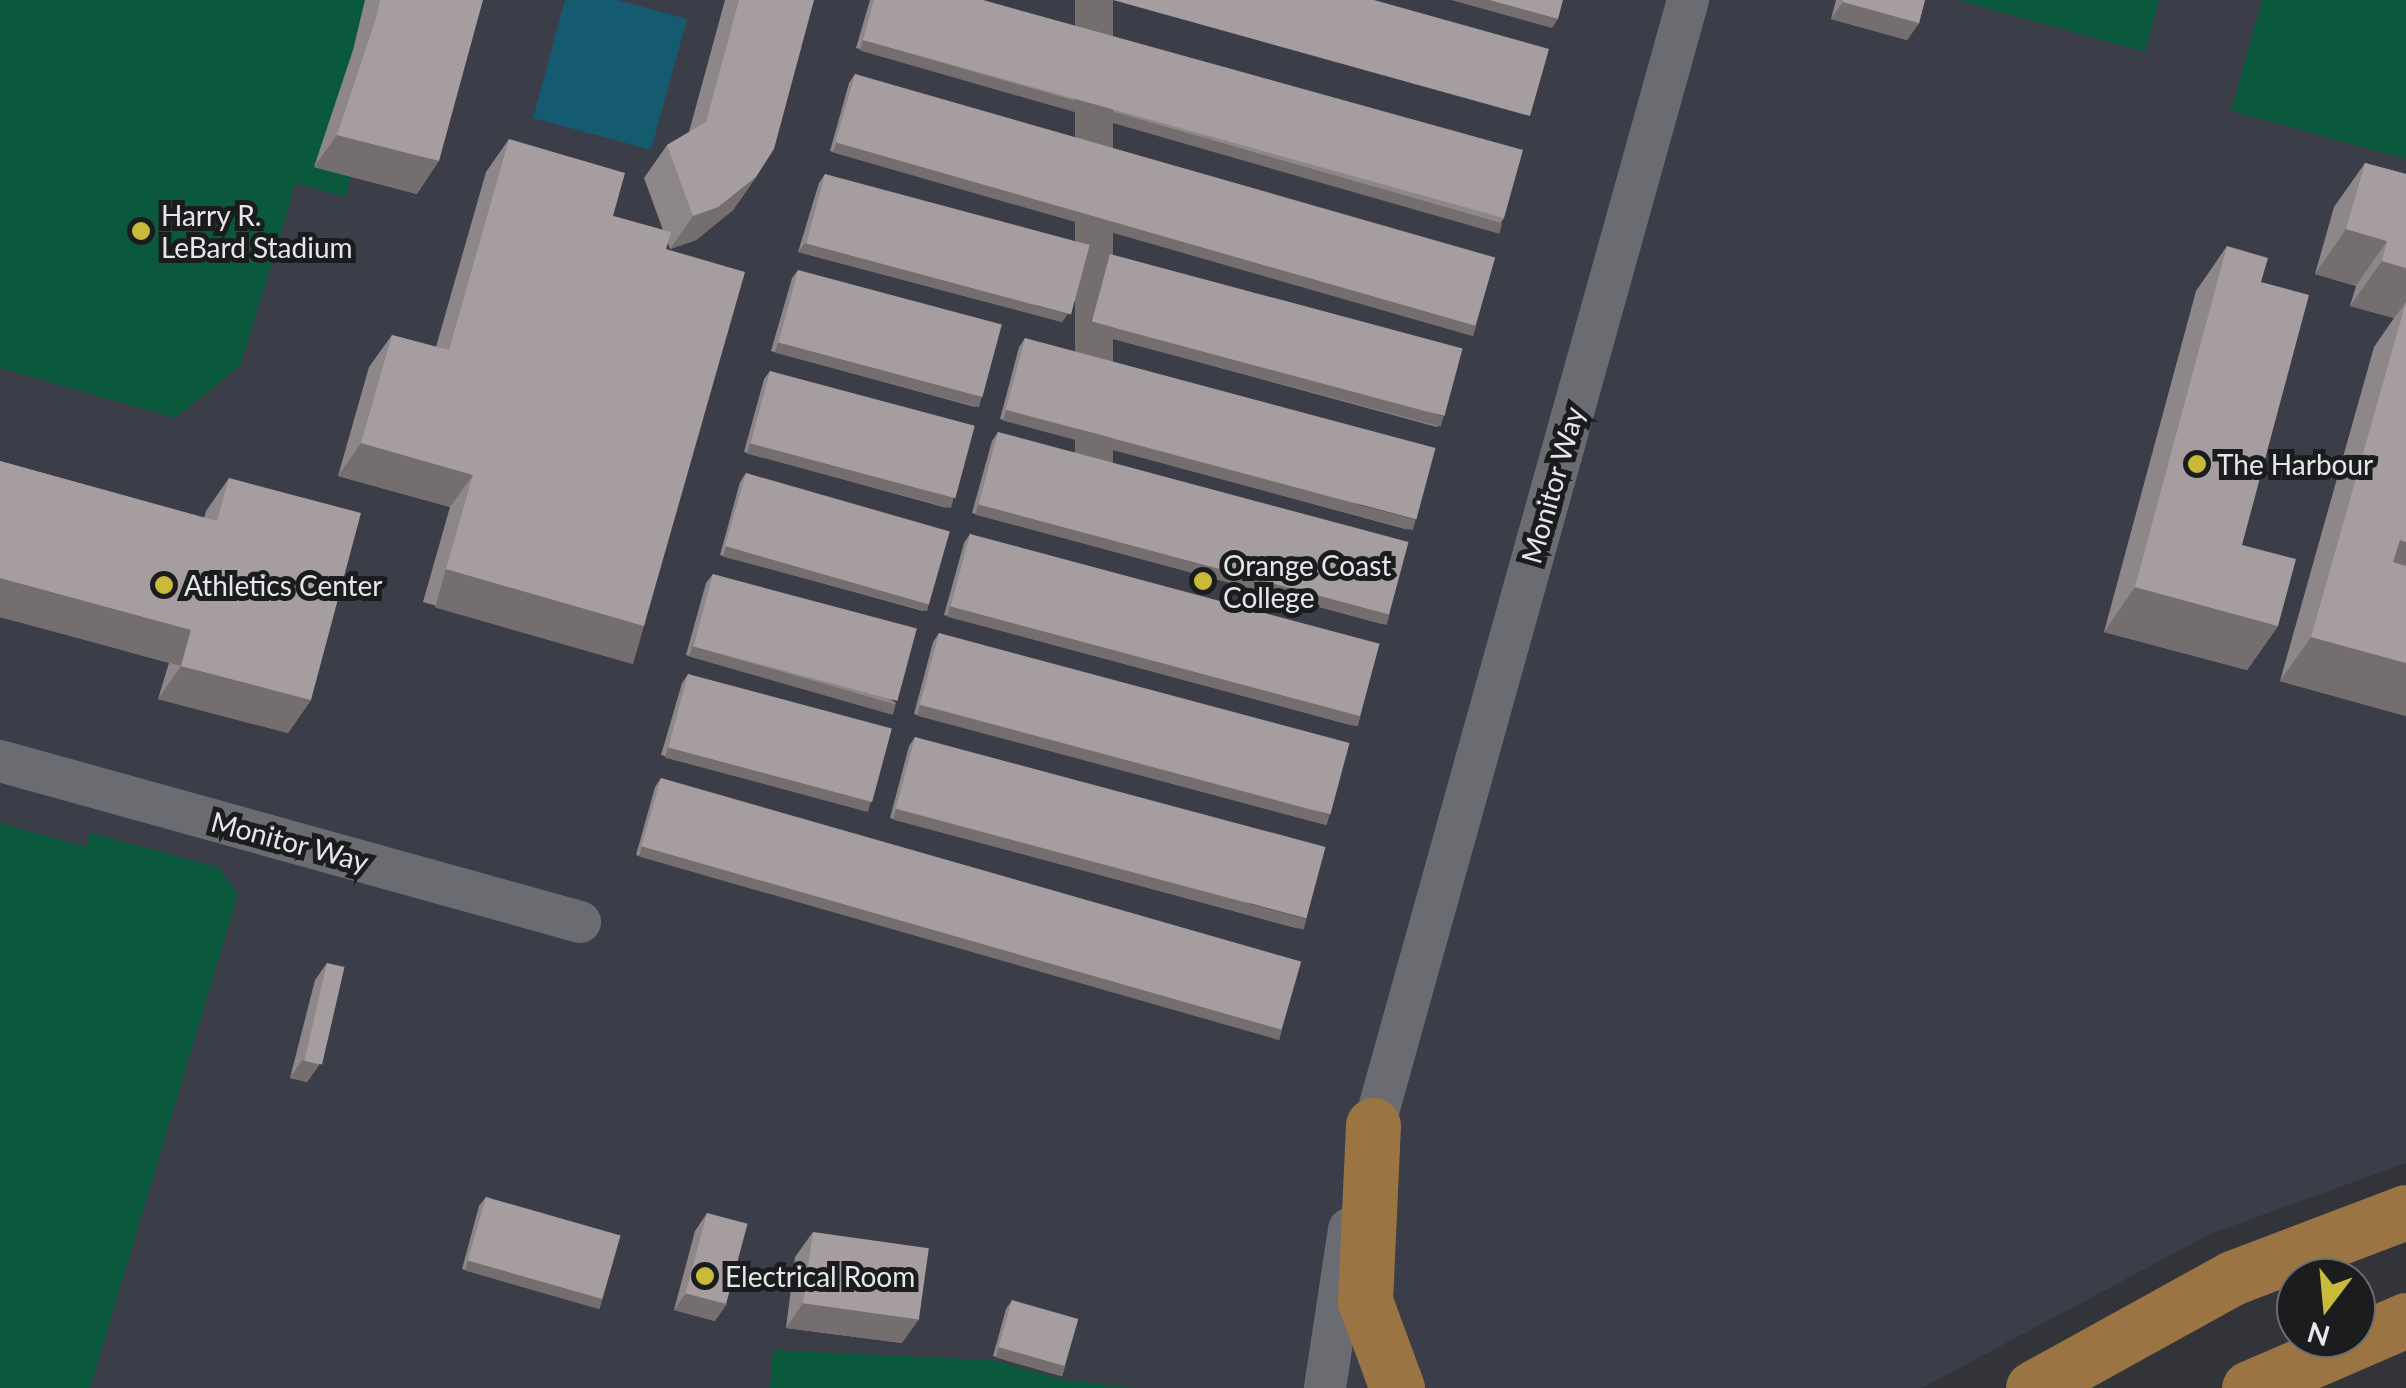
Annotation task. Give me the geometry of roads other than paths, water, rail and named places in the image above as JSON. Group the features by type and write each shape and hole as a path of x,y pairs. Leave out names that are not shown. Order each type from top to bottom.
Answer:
{"main road":[{"path":"1373,1125 1365,1301 1398,1388"},
{"path":"2033,1388 2232,1278 2406,1212"},
{"path":"2249,1388 2406,1320"}],"street":[{"name":"Monitor Way","path":"1325,1388 1340,1268 1373,1125 1688,0"},
{"name":"Monitor Way","path":"0,761 580,922"}],"water":[{"path":"565,0 618,0 687,19 651,150 533,118"}],"place":[{"name":"Harry R. LeBard Stadium","path":"141,231"},
{"name":"The Harbour","path":"2197,464"},
{"name":"Orange Coast College","path":"1203,581"},
{"name":"Athletics Center","path":"164,585"},
{"name":"Electrical Room","path":"705,1276"}]}
